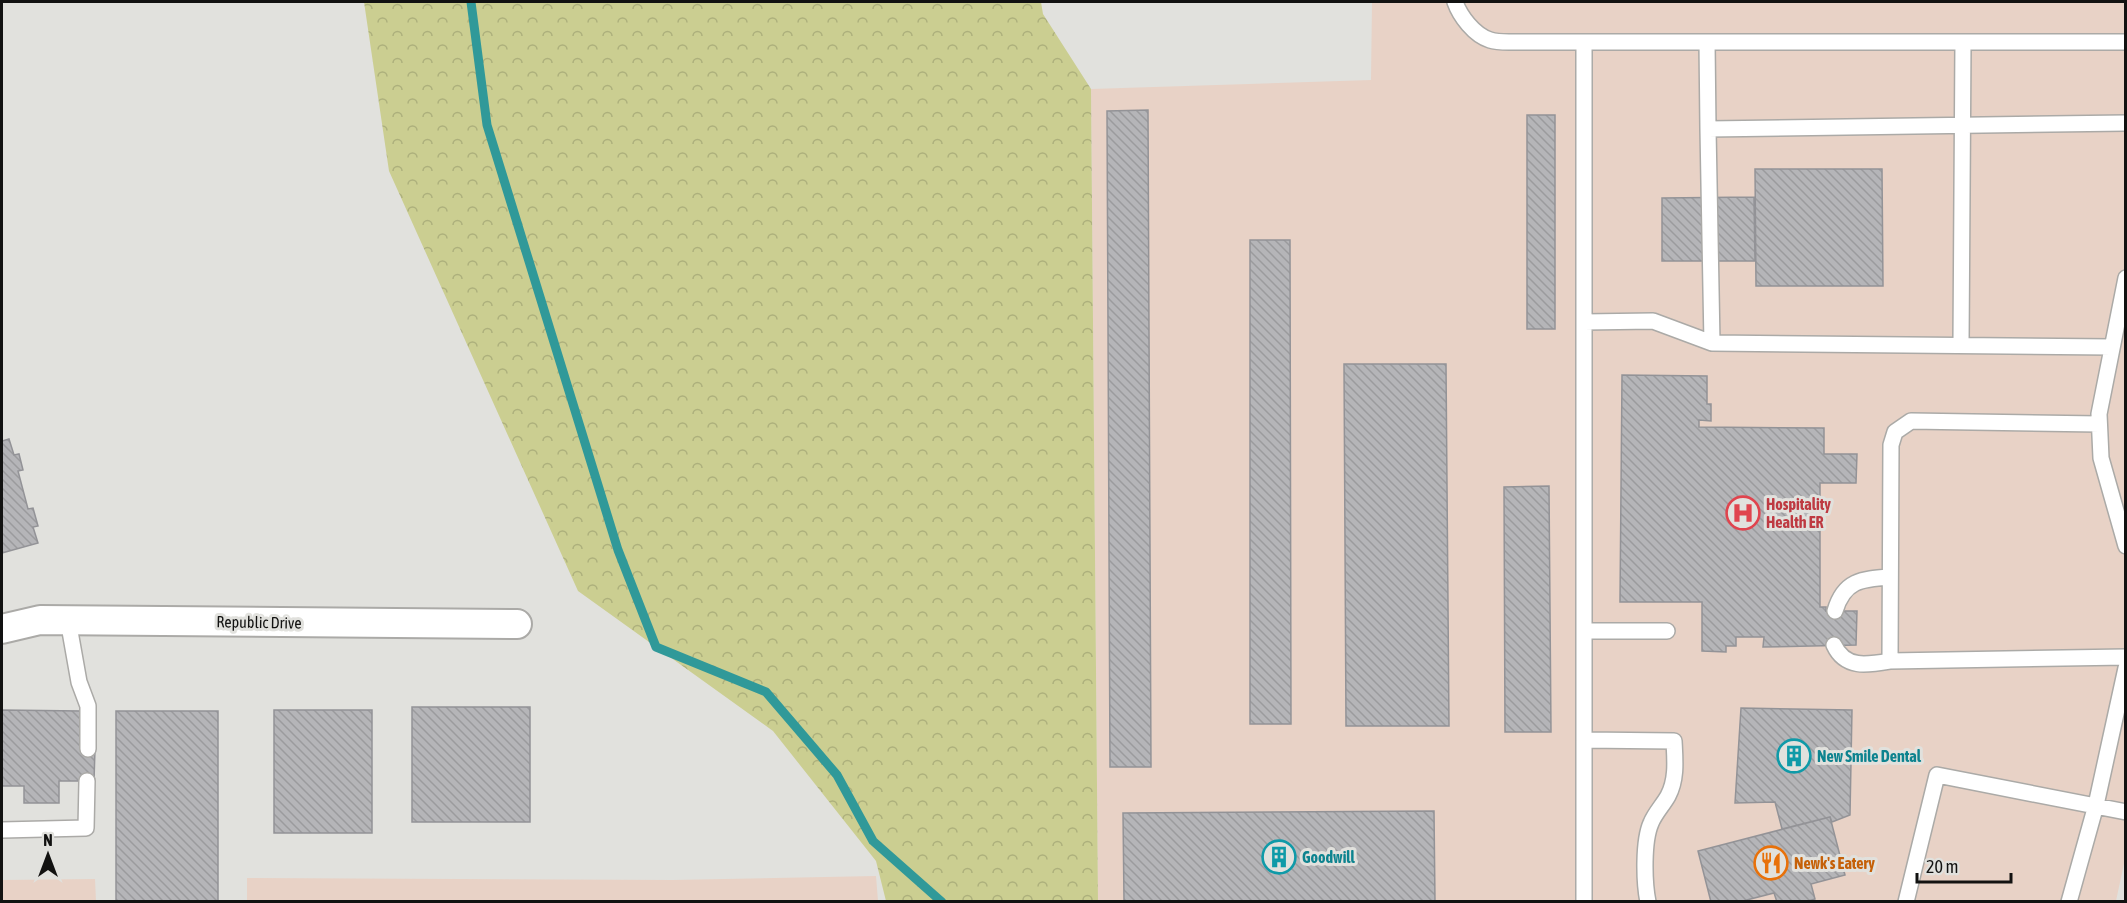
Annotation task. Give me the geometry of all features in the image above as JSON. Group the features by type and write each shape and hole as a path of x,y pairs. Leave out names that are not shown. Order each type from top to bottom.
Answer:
{"street":[{"name":"Republic Drive","path":"2,628 40,620 517,624"}],"lane":[{"path":"1455,2 1465,20 1475,31 1489,40 1509,42 2126,42"},
{"path":"1584,42 1584,902"},
{"path":"1707,42 1712,343"},
{"path":"1961,345 1963,42"},
{"path":"1708,129 2126,123"},
{"path":"2126,278 2102,392 2099,424 2101,458 2126,546"},
{"path":"1584,322 1653,321 1712,343 2112,347"},
{"path":"1890,661 1891,445 1895,432 1911,422 2099,424"},
{"path":"1835,611 1844,590 1862,579 1890,577"},
{"path":"68,620 79,682 88,706 88,749"},
{"path":"1584,631 1667,631"},
{"path":"1834,645 1838,654 1849,663 1866,665 1890,661 2126,657"},
{"path":"2069,902 2096,805 2126,668"},
{"path":"1584,741 1674,741 1674,778 1669,794 1650,824 1647,841 1646,891 1648,902"},
{"path":"1906,902 1937,775 2126,812"},
{"path":"2,830 86,828 87,781"}],"shaded area":[{"path":"1372,2 2125,2 2126,854 2116,901 1098,901 1091,89 1371,80"},
{"path":"876,876 878,901 247,901 247,878 673,880"},
{"path":"95,879 96,901 2,901 2,880"}],"green space":[{"path":"364,2 1041,2 1043,14 1091,89 1098,901 886,901 876,861 773,731 578,591 389,171"}],"building":[{"path":"1148,110 1151,767 1110,767 1107,111"},
{"path":"1527,115 1555,115 1555,329 1527,329"},
{"path":"1755,169 1882,169 1883,286 1756,286"},
{"path":"1754,197 1755,261 1662,261 1662,198"},
{"path":"1250,240 1290,240 1291,724 1250,724"},
{"path":"1344,364 1446,364 1449,726 1346,726"},
{"path":"1622,375 1707,376 1707,404 1711,404 1711,421 1699,420 1699,427 1824,428 1824,454 1857,454 1856,483 1820,483 1820,607 1826,607 1826,611 1857,611 1856,645 1763,647 1764,637 1736,637 1736,646 1726,646 1726,652 1702,651 1702,602 1620,602"},
{"path":"9,439 14,455 19,454 23,470 18,471 28,509 33,508 38,526 33,527 38,543 2,553 2,441"},
{"path":"1549,486 1551,732 1505,732 1504,487"},
{"path":"412,707 530,707 530,822 412,822"},
{"name":"New Smile Dental","path":"1741,708 1852,710 1850,815 1832,822 1830,817 1782,829 1775,802 1735,803"},
{"path":"2,710 81,711 95,749 94,781 59,781 59,803 24,803 24,786 2,786"},
{"path":"274,710 372,710 372,833 274,833"},
{"path":"116,711 218,711 218,902 116,902"},
{"name":"Goodwill","path":"1434,811 1435,902 1124,902 1123,813"},
{"name":"Newk's Eatery","path":"1830,817 1845,875 1811,884 1815,899 1805,902 1777,902 1774,893 1739,902 1711,902 1698,851"}],"waterway":[{"path":"471,2 487,125 618,550 656,647 766,692 837,775 873,841 942,902"}],"place":[{"name":"Hospitality Health ER","path":"1743,513"},
{"name":"New Smile Dental","path":"1794,756"},
{"name":"Goodwill","path":"1279,857"},
{"name":"Newk's Eatery","path":"1771,863"}]}
